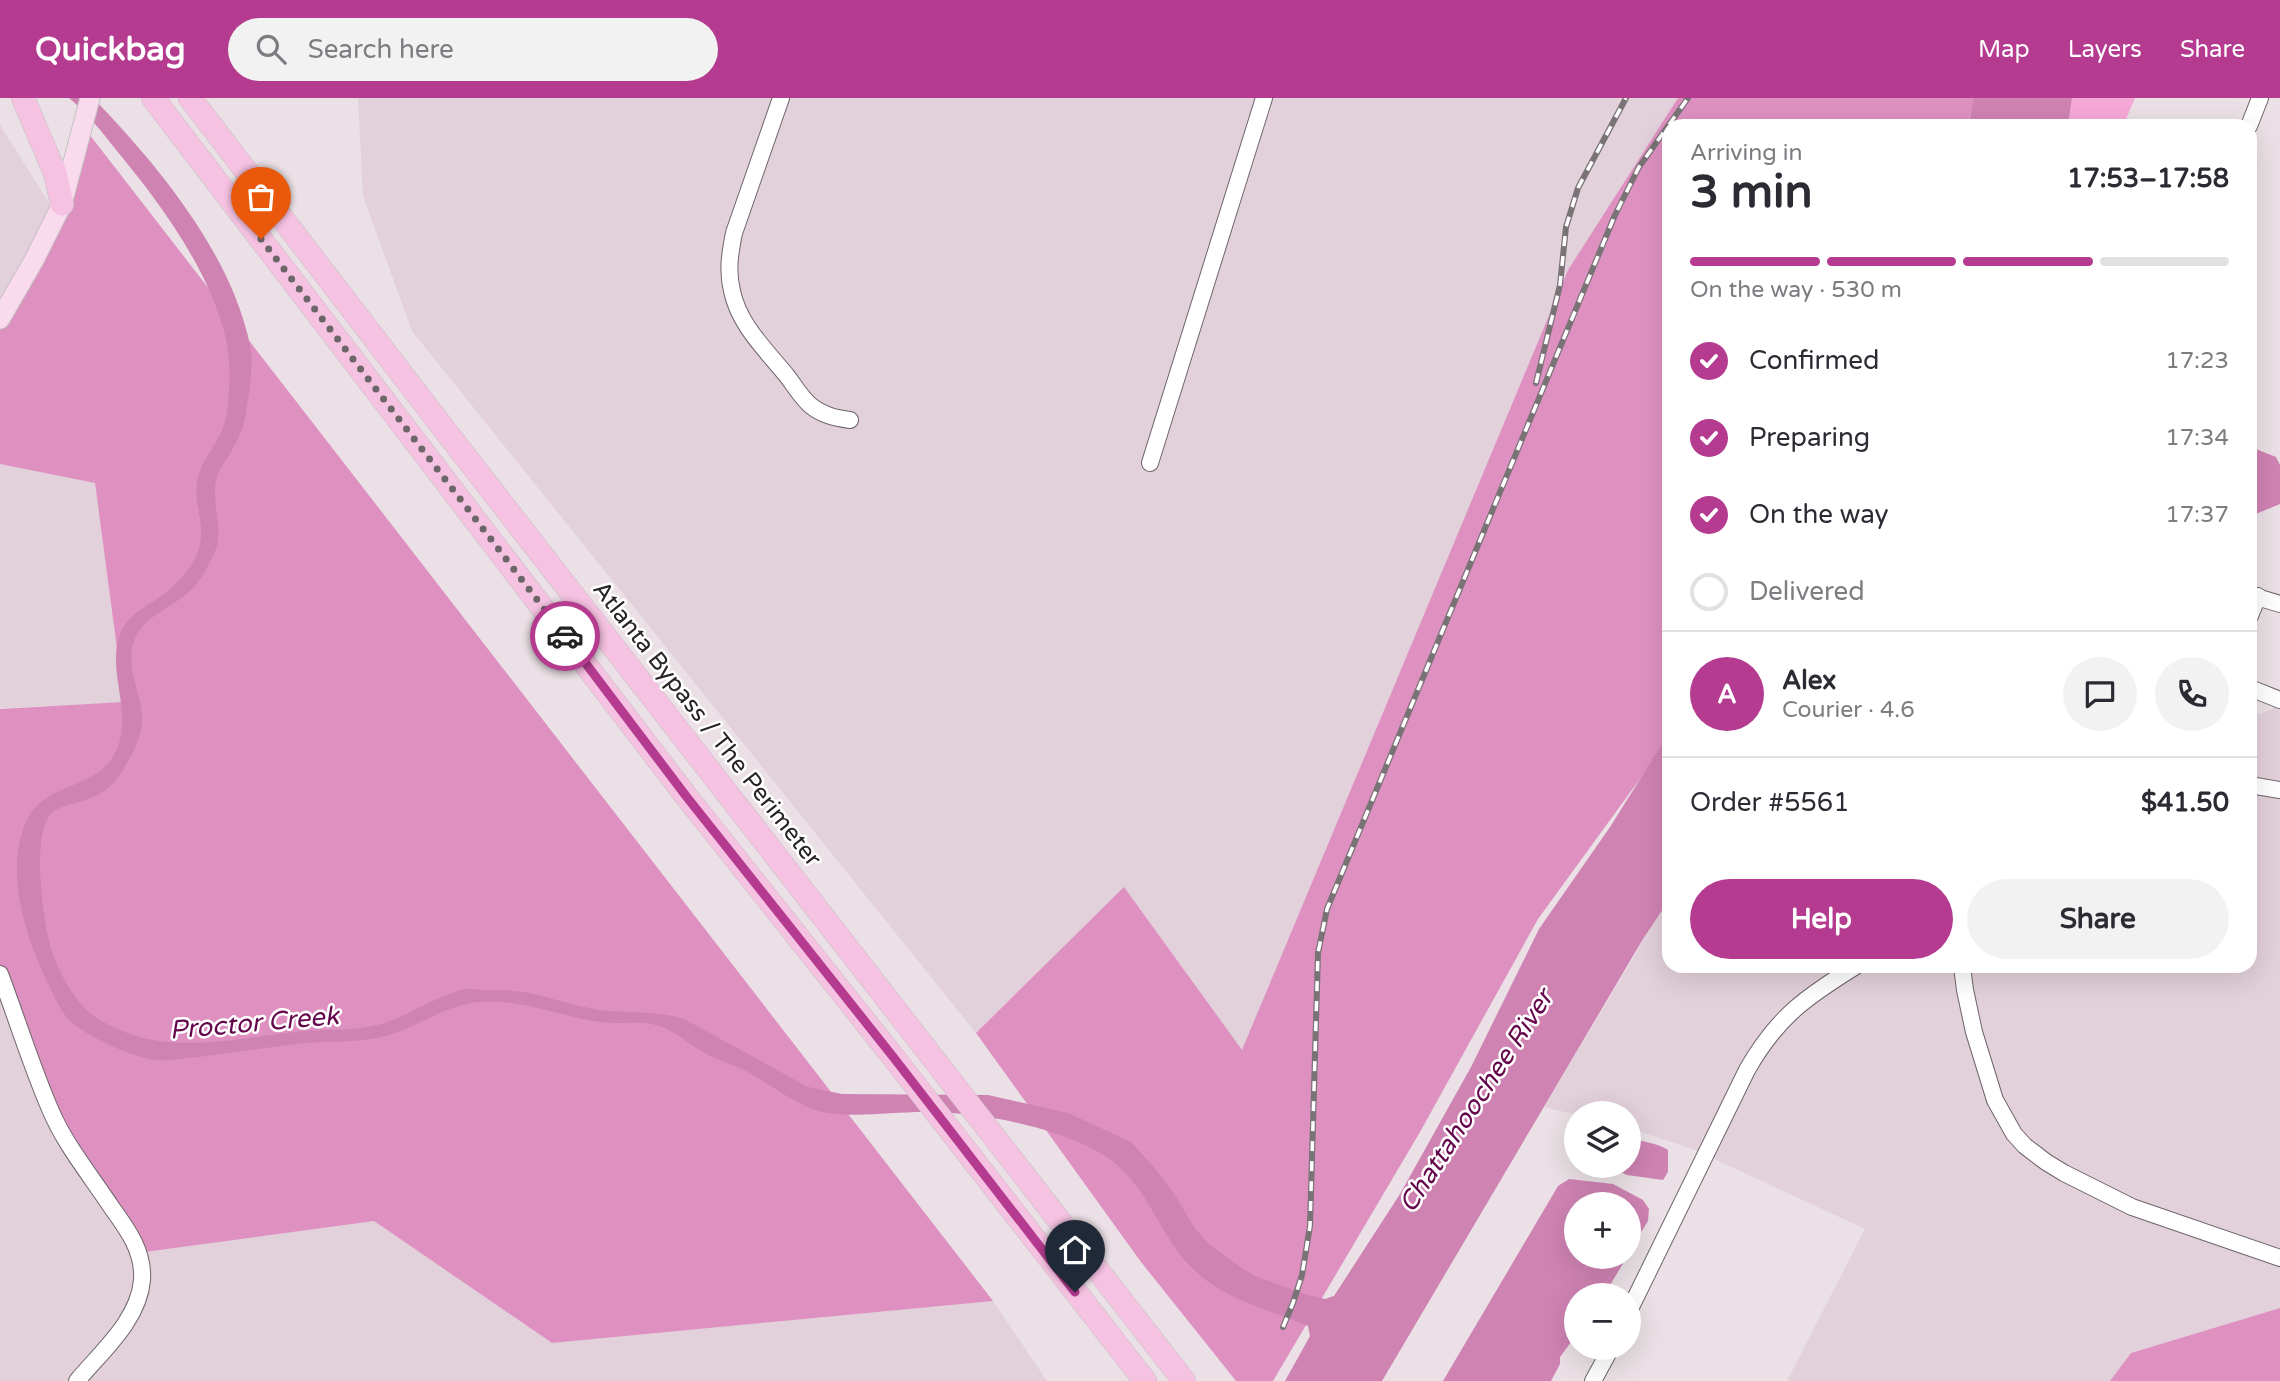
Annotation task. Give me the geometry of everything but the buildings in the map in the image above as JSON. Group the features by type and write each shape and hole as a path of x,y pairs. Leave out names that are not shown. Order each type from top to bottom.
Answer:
{"highway":[{"path":"153,98 686,796 875,1033 1144,1381"},
{"name":"Atlanta Bypass / The Perimeter","path":"190,98 1184,1381"},
{"path":"25,104 55,173 62,204"}],"main road":[{"path":"3,303 62,204 90,98"}],"street":[{"path":"781,98 734,233 729,255 732,293 749,330 810,405 829,416 850,420"},
{"path":"1150,463 1264,98"},
{"path":"2252,119 2260,98"},
{"path":"2257,597 2280,604"},
{"path":"2257,691 2280,700"},
{"path":"2257,786 2280,790"},
{"path":"1641,1286 1760,1046 1796,1007 1846,973"},
{"path":"1963,973 1974,1032 1995,1100 2014,1134 2025,1146 2064,1173 2132,1208 2280,1258"},
{"path":"0,974 51,1110 70,1146 133,1237 140,1257 142,1279 138,1301 128,1320 77,1381"},
{"path":"1593,1381 1604,1360"}],"shaded area":[{"path":"358,98 1678,98 1662,119 1662,123 1568,270 1242,1051 1124,888 976,1033 412,331 363,196"},
{"path":"1678,98 1975,98 1969,119 1665,119"},
{"path":"2072,98 2135,98 2126,119 2069,119"},
{"path":"79,121 993,1301 552,1343 374,1221 137,1253 13,1031 0,990 0,709 124,702 95,483 0,464 0,319 61,222"},
{"path":"1662,123 1662,749 1538,919 1420,1132 1273,1381 1236,1381 1141,1262 976,1033 1124,887 1242,1050 1568,270"},
{"path":"0,125 61,222 0,319"},
{"path":"0,464 95,483 124,703 0,708"},
{"path":"2280,704 2280,1308 2131,1353 2110,1381 1787,1381 1865,1229 1693,1149 1641,1132 1641,1101 1564,1101 1564,1112 1544,1107 1662,905 1662,973 2257,973 2257,713 2262,714"},
{"path":"0,990 137,1252 374,1221 552,1343 993,1301 1047,1381 0,1381"},
{"path":"2280,1308 2280,1381 2110,1381 2131,1353"}],"water":[{"name":"Chattahoochee River","path":"69,98 93,98 142,152 188,212 226,277 240,311 251,353 251,378 244,422 216,481 217,547 194,587 144,625 134,641 132,669 142,721 136,746 112,785 93,797 53,812 46,822 42,838 42,900 57,965 67,985 84,1008 122,1031 144,1038 190,1043 363,1028 391,1021 447,995 469,989 521,992 600,1010 674,1016 808,1087 842,1094 988,1095 1068,1113 1131,1142 1175,1195 1194,1227 1208,1243 1239,1266 1255,1276 1325,1299 1334,1296 1400,1194 1471,1067 1539,929 1610,827 1662,744 1662,910 1382,1381 1285,1381 1310,1336 1308,1326 1247,1303 1205,1279 1179,1253 1138,1188 1126,1174 1093,1149 1032,1126 965,1114 911,1112 859,1115 822,1112 705,1053 663,1027 642,1023 600,1022 504,1002 459,1006 401,1031 377,1038 296,1044 162,1060 133,1055 85,1032 68,1019 37,960 24,921 17,880 20,840 26,822 35,808 58,791 97,773 108,764 116,751 122,722 116,663 120,634 133,616 177,582 195,558 201,538 197,482 225,422 229,373 225,335 207,285 195,261 150,192"},
{"path":"1974,98 2072,98 2069,119 1970,119"},
{"path":"2257,449 2276,457 2280,465 2280,504 2257,514"},
{"path":"1641,1140 1668,1150 1668,1172 1663,1180 1641,1177"},
{"path":"1569,1179 1613,1184 1628,1192 1564,1192 1564,1269 1620,1269 1611,1283 1564,1283 1564,1352 1551,1381 1443,1381 1558,1186"},
{"path":"1641,1199 1649,1209 1648,1221 1641,1232"}],"railway":[{"path":"1536,383 1560,285 1566,227 1578,188 1626,98"},
{"path":"1673,119 1688,98"},
{"path":"1283,1327 1302,1275 1310,1226 1318,953 1327,909 1615,215 1639,167 1662,135"}],"way so far":[{"path":"261,239 565,636"}],"route":[{"path":"565,636 686,796 1075,1292"}],"water label":[{"name":"Proctor Creek","path":"254,1023"}]}
